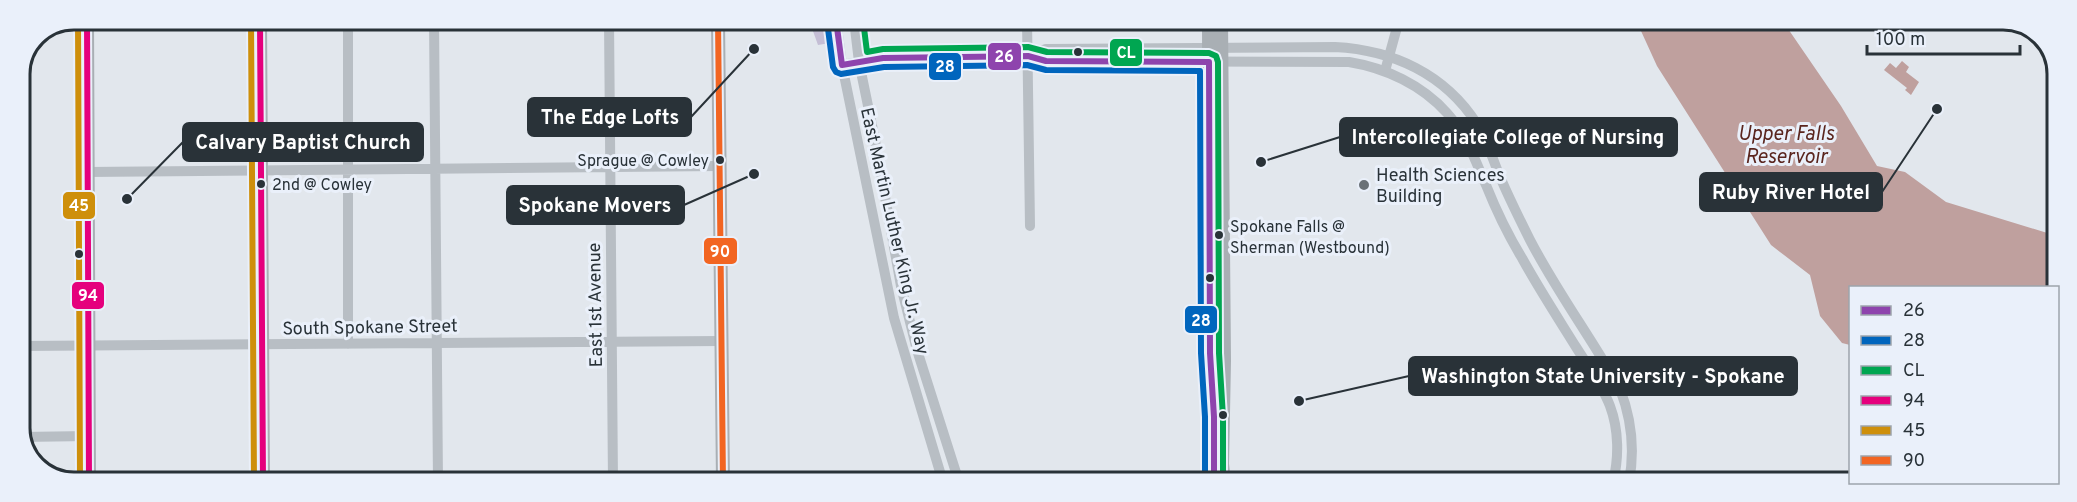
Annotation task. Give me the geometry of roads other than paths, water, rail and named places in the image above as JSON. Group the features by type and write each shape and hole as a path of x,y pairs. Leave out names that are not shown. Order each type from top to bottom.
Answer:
{"main road":[{"path":"87,30 89,472"},
{"path":"260,30 263,472"},
{"path":"718,30 723,472"},
{"path":"1211,30 1216,55 1224,350 1223,472"},
{"path":"1214,472 1210,340 1216,55 1220,30"}],"street":[{"path":"348,30 348,344"},
{"path":"434,30 438,472"},
{"name":"East 1st Avenue","path":"609,30 613,472"},
{"name":"East Martin Luther King Jr. Way","path":"837,30 842,65 894,318 940,472"},
{"name":"East Martin Luther King Jr. Way","path":"855,30 859,62 901,286 917,350 956,472"},
{"path":"1027,30 1030,226"},
{"path":"1385,71 1396,30"},
{"path":"842,65 883,58 1028,56 1046,61 1216,55 1335,47 1390,55 1425,73 1462,105 1484,137 1530,240 1559,291 1613,376 1626,404 1633,444 1630,472"},
{"path":"1216,55 1348,62 1385,71 1419,88 1450,116 1470,148 1521,256 1610,406 1617,444 1614,472"},
{"path":"1450,116 1462,105"},
{"path":"87,172 719,166"},
{"path":"1486,186 1501,179"},
{"path":"1546,299 1559,291"},
{"name":"South Spokane Street","path":"30,346 721,341"},
{"path":"31,437 89,435"}],"water":[{"name":"Upper Falls Reservoir","path":"1641,30 1789,30 1841,106 1877,166 1905,172 1946,202 2047,233 2047,286 1849,286 1849,345 1842,343 1820,316 1810,275 1771,245 1657,66"},
{"path":"1902,61 1909,67 1906,72 1919,82 1911,95 1905,90 1907,88 1884,70 1890,63 1896,68"}],"place":[{"name":"The Edge Lofts","path":"754,49"},
{"name":"Ruby River Hotel","path":"1937,109"},
{"name":"Sprague @ Cowley","path":"720,160"},
{"name":"Intercollegiate College of Nursing","path":"1261,162"},
{"name":"Spokane Movers","path":"754,174"},
{"name":"2nd @ Cowley","path":"261,184"},
{"name":"Health Sciences Building","path":"1364,185"},
{"name":"Calvary Baptist Church","path":"127,199"},
{"name":"Spokane Falls @ Sherman (Westbound)","path":"1219,235"},
{"name":"Washington State University - Spokane","path":"1299,401"}]}
